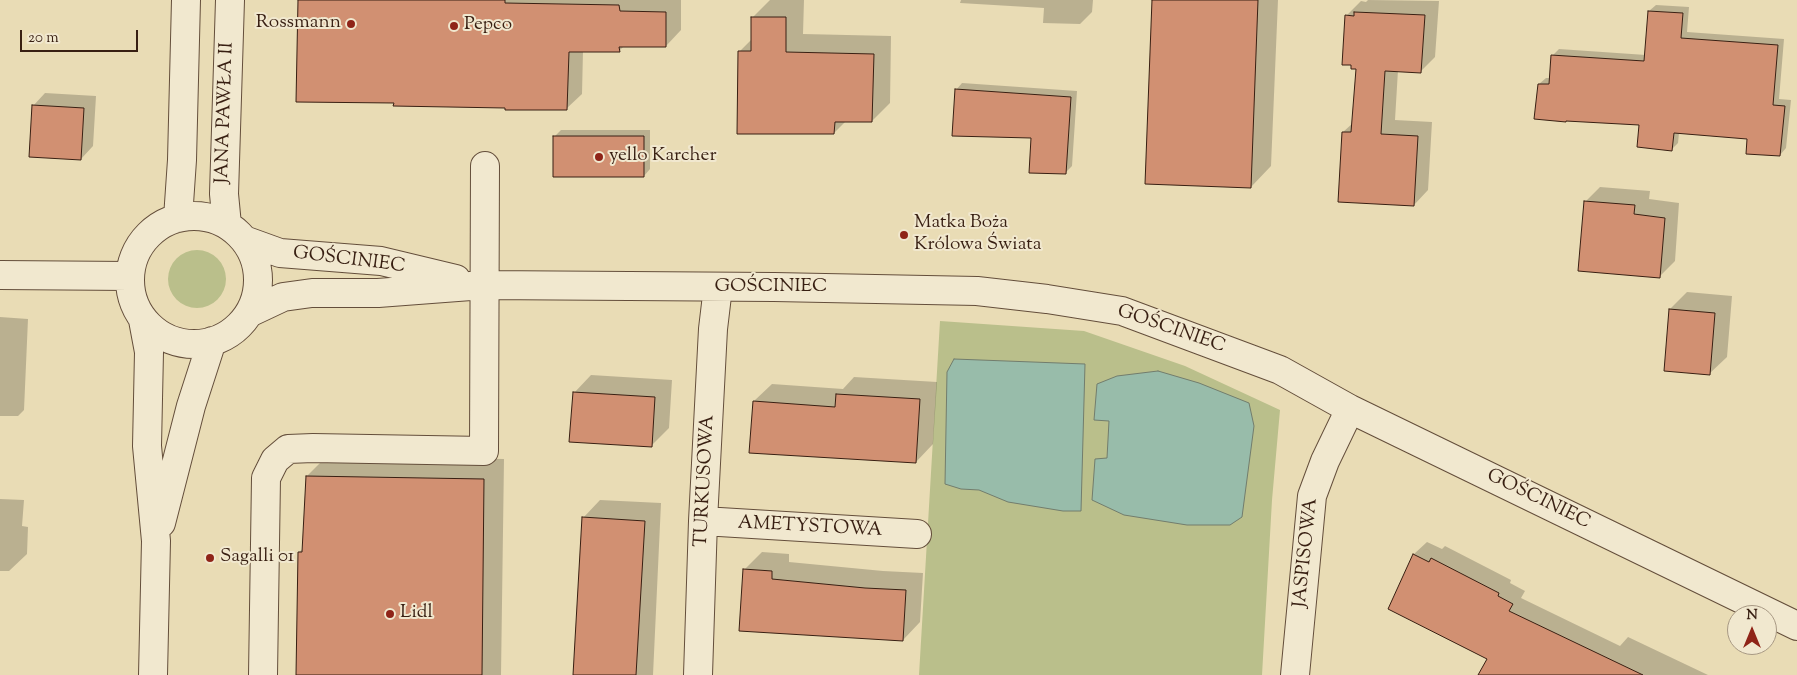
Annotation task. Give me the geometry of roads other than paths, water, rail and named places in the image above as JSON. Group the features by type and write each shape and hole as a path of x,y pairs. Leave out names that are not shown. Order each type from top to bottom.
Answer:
{"street":[{"path":"178,218 182,160 186,0"},
{"name":"JANA PAWŁA II","path":"230,0 224,194 236,232"},
{"path":"263,675 266,478 275,460 288,449 484,451 485,166"},
{"path":"143,320 162,336 186,343 212,342 232,332 249,313 257,292 257,272 251,250 236,232 212,218 196,216 178,218 157,227 147,235 135,254 129,276 132,300 143,320 150,352 148,446 156,541 153,675"},
{"name":"GOŚCINIEC","path":"236,232 280,253 381,261 484,286"},
{"path":"0,275 129,276"},
{"name":"GOŚCINIEC","path":"249,313 283,297 312,293 378,293 484,286 774,287 977,291 1047,298 1122,311 1280,370 1350,408 1797,626"},
{"name":"TURKUSOWA","path":"698,675 703,521 713,329 718,288"},
{"path":"156,541 191,406 212,342"},
{"name":"JASPISOWA","path":"1295,675 1312,496 1325,461 1350,408"},
{"name":"AMETYSTOWA","path":"703,521 917,534"}],"place":[{"name":"Rossmann","path":"351,24"},
{"name":"Pepco","path":"454,26"},
{"name":"yello Karcher","path":"599,157"},
{"name":"Matka Boża Królowa Świata","path":"904,235"},
{"name":"Sagalli 01","path":"210,558"},
{"name":"Lidl","path":"390,614"}]}
